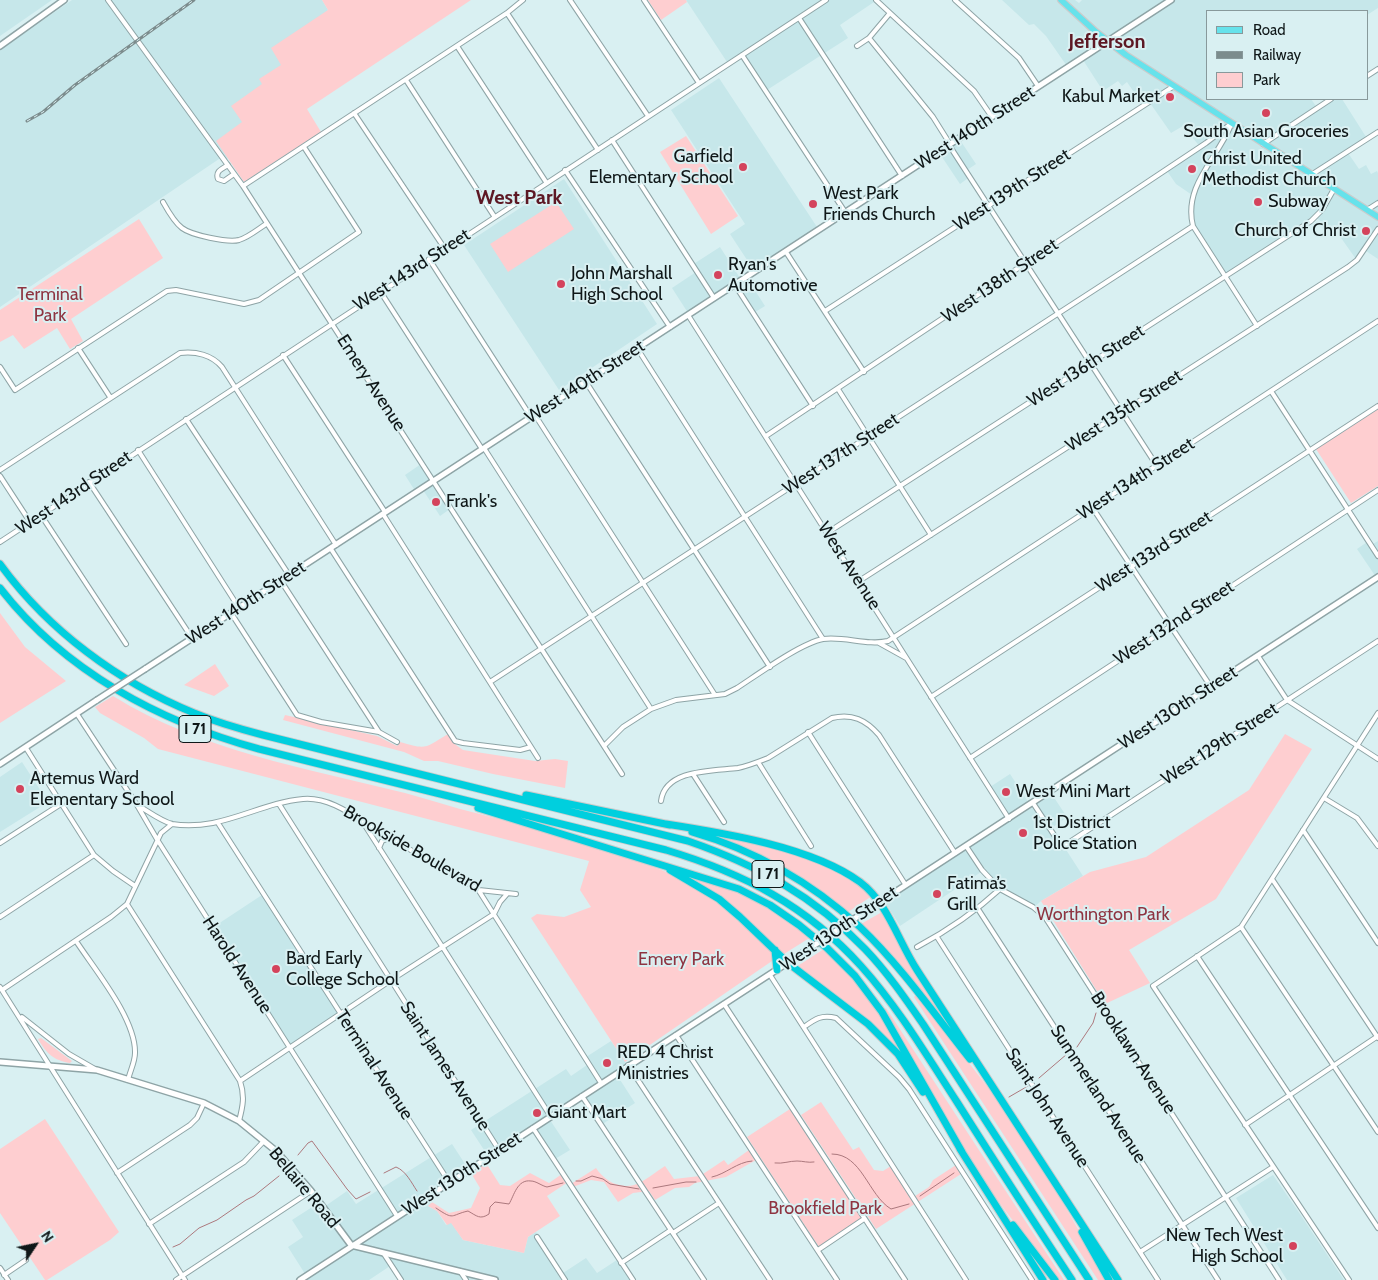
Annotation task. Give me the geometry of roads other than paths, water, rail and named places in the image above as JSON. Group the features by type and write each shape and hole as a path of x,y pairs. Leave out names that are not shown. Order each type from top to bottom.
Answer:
{"highway":[{"name":"I 71","path":"0,564 30,599 76,643 115,671 161,698 202,716 255,733 688,841 730,856 788,886 820,908 866,950 909,1004 1089,1280"},
{"name":"I 71","path":"0,588 35,626 74,660 110,686 160,714 227,740 666,850 697,859 759,885 809,918 853,957 872,978 895,1009 1072,1280"},
{"path":"455,782 703,830 775,846 811,857 850,876 871,891 880,902 915,968 1118,1280"},
{"path":"430,792 725,884 770,905 799,925 836,956 860,982 882,1012 962,1152"},
{"path":"666,824 709,837 753,855 795,878 834,905 860,927 892,961 988,1081"},
{"path":"654,862 687,879 719,899 740,916 788,963 868,1024 889,1044 903,1062 962,1152 1043,1280"},
{"path":"773,973 775,950"},
{"path":"1062,1194 1109,1280"},
{"path":"990,1195 1055,1280"}],"main road":[{"path":"1061,0 1108,42 1378,217"}],"street":[{"path":"0,46 64,0"},
{"name":"Emery Avenue","path":"108,0 243,186 622,774"},
{"path":"243,186 507,13 523,0"},
{"path":"570,0 648,116"},
{"path":"644,0 699,83"},
{"name":"West 143rd Street","path":"0,542 494,216 826,0"},
{"path":"876,0 974,91 992,117"},
{"path":"955,0 1018,58 1038,86"},
{"name":"West 140th Street","path":"0,764 1171,0"},
{"path":"507,13 598,150"},
{"path":"857,46 869,38 890,13"},
{"path":"799,18 902,176"},
{"path":"869,38 933,117 988,206 1157,466"},
{"path":"457,46 546,182"},
{"path":"742,55 845,212"},
{"path":"406,80 494,216"},
{"name":"West 139th Street","path":"825,311 1174,86"},
{"path":"1263,144 1330,100"},
{"path":"354,113 445,249"},
{"path":"1232,123 1195,190 1190,206 1193,226 1257,326"},
{"name":"West 138th Street","path":"766,436 1206,143 1232,123"},
{"path":"1311,175 1378,132"},
{"path":"612,140 714,298"},
{"path":"0,367 15,390 167,291 176,290 244,304 252,303 359,232 304,147"},
{"path":"228,165 218,171 218,178 224,181 234,174"},
{"path":"565,170 670,327"},
{"name":"West 136th Street","path":"828,533 1312,221 1322,210 1334,189"},
{"path":"163,202 182,228 193,233 229,241 246,237 266,224"},
{"path":"1367,210 1378,203"},
{"name":"West 137th Street","path":"490,682 1193,226"},
{"name":"West 135th Street","path":"859,581 1353,264 1378,230"},
{"path":"786,252 864,372"},
{"path":"429,260 643,582 715,695"},
{"path":"735,285 813,406"},
{"path":"380,292 651,709"},
{"name":"West Avenue","path":"688,315 1009,819"},
{"name":"West 134th Street","path":"879,643 888,641 1378,321"},
{"path":"78,348 110,397"},
{"path":"638,348 823,639"},
{"path":"0,470 180,353 187,352 207,355 216,359 456,740 463,743 520,750 531,747"},
{"path":"283,355 538,758"},
{"path":"586,382 770,667"},
{"path":"838,389 931,535"},
{"path":"1271,390 1378,556"},
{"name":"West 133rd Street","path":"931,697 1378,406"},
{"path":"186,419 289,575"},
{"path":"138,450 239,608"},
{"path":"0,476 30,522"},
{"path":"89,482 192,638"},
{"name":"West 132nd Street","path":"970,758 1378,490"},
{"path":"1092,507 1211,686"},
{"path":"41,515 126,644"},
{"name":"West 130th Street","path":"300,1280 1378,577"},
{"path":"281,581 379,732"},
{"path":"231,613 297,715 302,718 379,732 396,742"},
{"path":"604,746 623,727 651,709 676,700 725,694 801,648 823,639 879,643 908,659"},
{"name":"West 129th Street","path":"1033,803 1062,847 1378,641"},
{"path":"1258,656 1287,700 1378,759"},
{"name":"Harold Avenue","path":"77,714 137,805 158,842 397,1216"},
{"path":"1349,1280 1153,986 1241,927 1378,714"},
{"path":"661,801 662,793 668,785 679,778 708,770 739,768 758,762 768,758 832,718 842,715 856,717 870,724 879,735 954,853"},
{"path":"808,732 905,884"},
{"path":"26,748 94,855 135,886"},
{"path":"758,762 811,846"},
{"path":"694,774 724,822"},
{"path":"1324,798 1357,818 1378,846"},
{"name":"Brookside Boulevard","path":"137,805 172,824 198,826 218,823 279,804 305,799 328,803 347,810 389,838 479,890 516,894"},
{"path":"0,843 62,804"},
{"name":"Saint James Avenue","path":"279,804 499,1150"},
{"path":"363,822 551,1117"},
{"name":"Terminal Avenue","path":"218,823 449,1182"},
{"path":"172,824 161,833 127,904 76,941 1,989 184,1278"},
{"path":"1303,830 1378,943"},
{"path":"379,848 382,841 389,838"},
{"name":"Brooklawn Avenue","path":"966,846 982,870 1000,889 1033,907 1045,917 1279,1280"},
{"path":"0,917 94,855"},
{"path":"1245,1125 1378,1037 1272,879"},
{"path":"917,947 937,937 978,909 1000,889"},
{"path":"479,890 601,1083"},
{"path":"240,1081 494,914 500,902 507,894"},
{"path":"127,904 240,1081 244,1092 244,1103 239,1121"},
{"name":"Summerland Avenue","path":"978,909 1218,1280"},
{"path":"1241,927 1378,1132"},
{"name":"Saint John Avenue","path":"937,937 1158,1280"},
{"path":"76,941 130,1025 135,1055 128,1080"},
{"path":"1197,956 1378,1228"},
{"path":"773,973 804,1027 966,1280"},
{"path":"724,1004 905,1280"},
{"path":"18,1014 69,1054 97,1070"},
{"path":"804,1027 818,1017 830,1016 836,1018 909,1088 1032,1280"},
{"path":"676,1035 838,1280"},
{"name":"Bellaire Road","path":"0,1062 97,1070 204,1103 239,1121 287,1162 351,1245 495,1280"},
{"path":"628,1065 770,1280"},
{"path":"582,1096 704,1280"},
{"path":"117,1173 190,1125 197,1118 204,1103"},
{"path":"533,1128 633,1280"},
{"path":"149,1224 244,1162 264,1141"},
{"path":"1140,1252 1273,1167"},
{"path":"176,1280 184,1278 311,1191"},
{"path":"621,1262 719,1203"},
{"path":"818,1250 864,1219"},
{"path":"537,1237 566,1280"},
{"path":"384,1254 401,1280"},
{"path":"8,1280 2,1272 26,1260"},
{"path":"460,1271 466,1280"}],"waterway":[{"path":"1077,1047 1093,1023 1096,1013"},
{"path":"1039,1078 1067,1054"},
{"path":"1009,1097 1028,1086"},
{"path":"298,1155 312,1141 356,1199 370,1192"},
{"path":"832,1154 842,1156 851,1161 883,1203 891,1209 909,1204"},
{"path":"712,1177 752,1161"},
{"path":"775,1163 814,1162"},
{"path":"384,1173 396,1167 400,1169 417,1191"},
{"path":"920,1196 954,1173"},
{"path":"173,1247 180,1244 199,1228 217,1220 254,1196 279,1176"},
{"path":"576,1181 592,1176 603,1179 610,1184 639,1189"},
{"path":"436,1208 450,1216 468,1211 478,1217 483,1217 489,1214 490,1207 495,1202 509,1204 519,1185 526,1181 533,1181 547,1187 563,1183"},
{"path":"653,1188 696,1182"}],"railway":[{"path":"27,121 43,112 75,85 194,0"}],"place":[{"name":"Kabul Market","path":"1170,97"},
{"name":"South Asian Groceries","path":"1266,113"},
{"name":"Garfield Elementary School","path":"743,167"},
{"name":"Christ United Methodist Church","path":"1192,169"},
{"name":"Subway","path":"1258,202"},
{"name":"West Park Friends Church","path":"813,204"},
{"name":"Church of Christ","path":"1366,231"},
{"name":"Ryan's Automotive","path":"718,275"},
{"name":"John Marshall High School","path":"561,284"},
{"name":"Frank's","path":"436,502"},
{"name":"Artemus Ward Elementary School","path":"20,789"},
{"name":"West Mini Mart","path":"1006,792"},
{"name":"1st District Police Station","path":"1023,833"},
{"name":"Fatima’s Grill","path":"937,894"},
{"name":"Bard Early College School","path":"276,969"},
{"name":"RED 4 Christ Ministries","path":"607,1063"},
{"name":"Giant Mart","path":"537,1113"},
{"name":"New Tech West High School","path":"1293,1246"}],"district":[{"name":"Jefferson","path":"1107,42"},
{"name":"West Park","path":"519,198"}],"park label":[{"name":"Terminal Park","path":"50,305"},
{"name":"Worthington Park","path":"1103,915"},
{"name":"Emery Park","path":"681,960"},
{"name":"Brookfield Park","path":"825,1209"}]}
